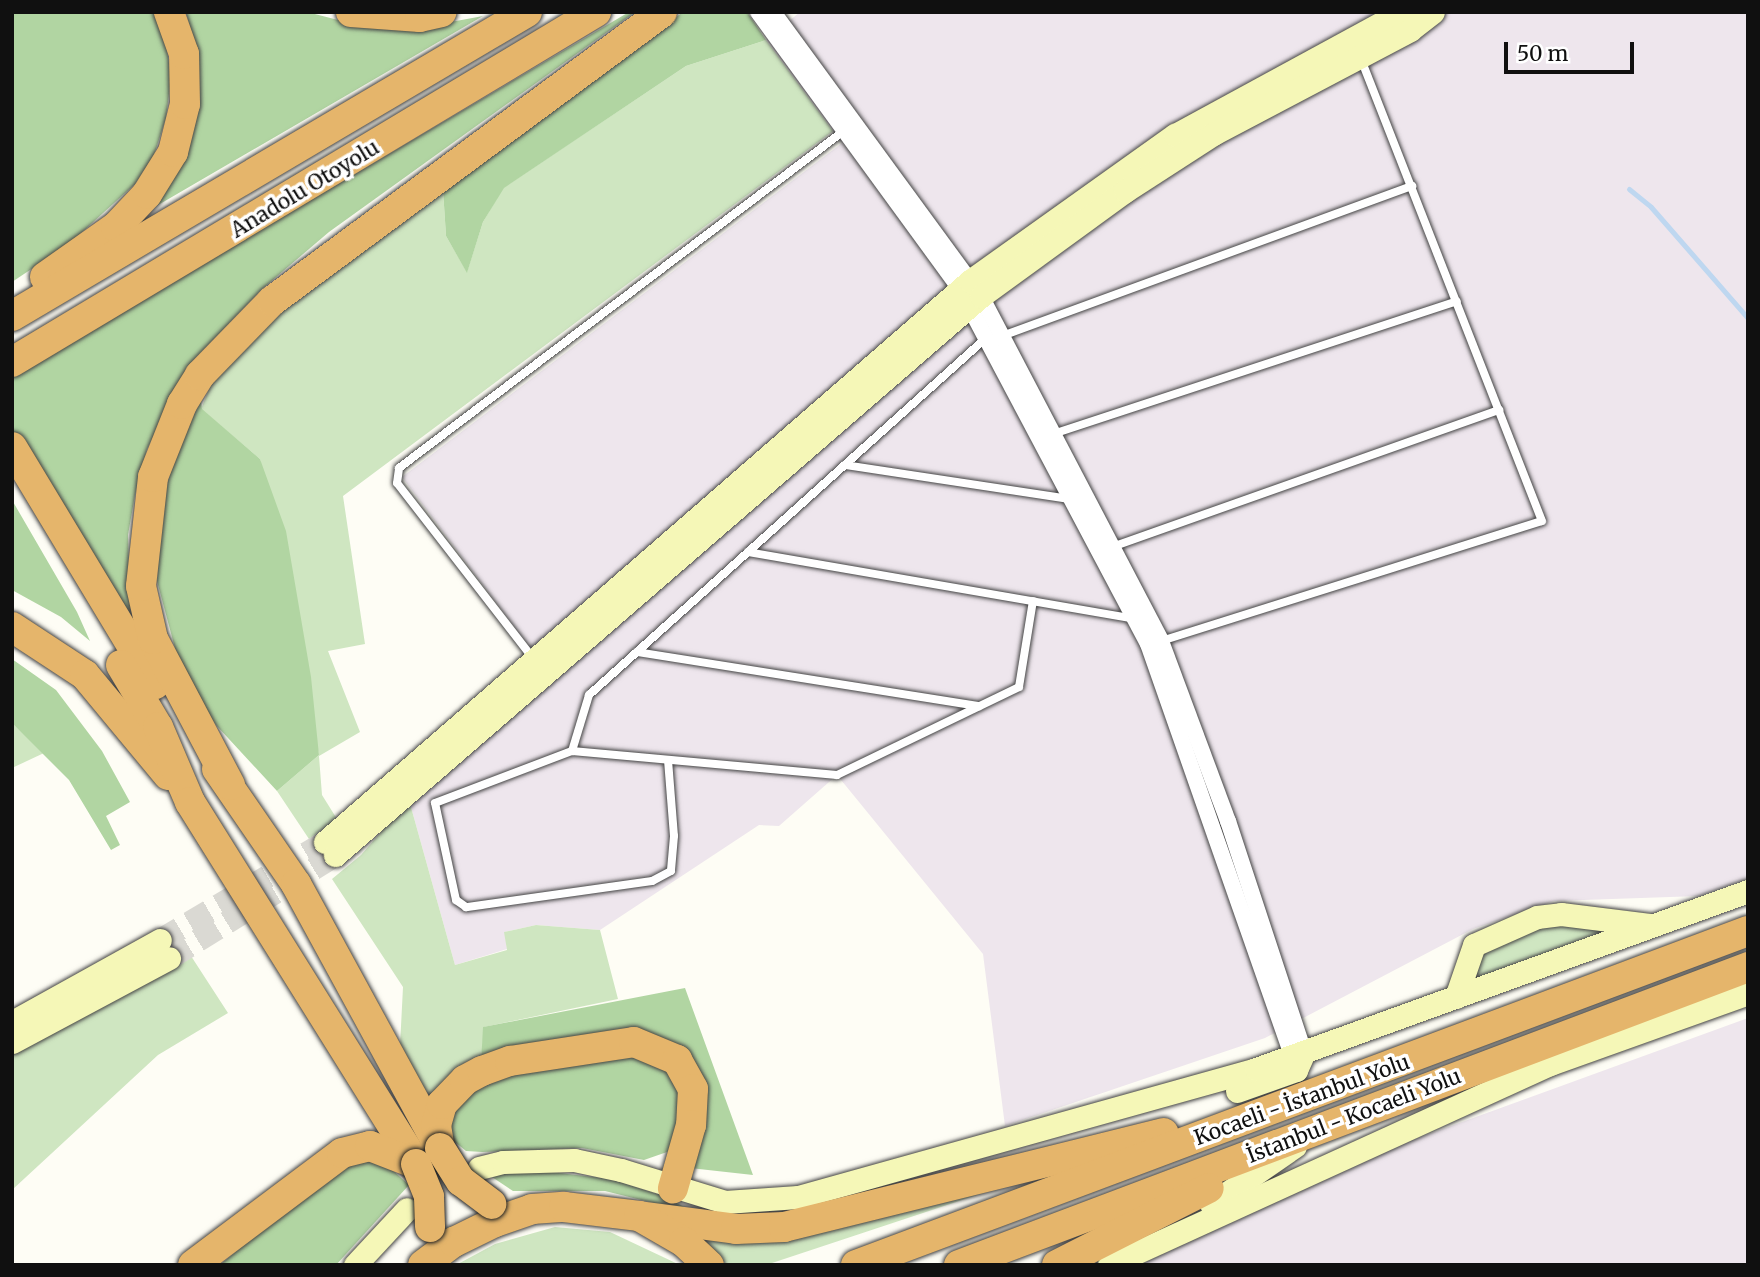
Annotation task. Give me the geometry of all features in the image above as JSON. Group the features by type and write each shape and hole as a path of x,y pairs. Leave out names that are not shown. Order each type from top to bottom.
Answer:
{"highway":[{"path":"12,308 44,277 116,227 147,194 173,152 185,104 184,54 169,12"},
{"path":"351,12 420,17 442,12"},
{"name":"Anadolu Otoyolu","path":"12,317 527,12"},
{"name":"Anadolu Otoyolu","path":"12,362 596,12"},
{"path":"230,785 153,639 141,586 153,478 182,404 200,375 272,301 662,12"},
{"path":"12,447 164,700 230,785 296,884 428,1156"},
{"path":"12,481 158,727 190,802"},
{"path":"12,627 85,675 190,802 428,1156 491,1204 532,1209 590,1209 736,1229 784,1227 1350,1083"},
{"name":"Kocaeli - İstanbul Yolu","path":"856,1265 1350,1083 1748,931"},
{"name":"İstanbul - Kocaeli Yolu","path":"959,1265 1748,967"},
{"path":"412,1265 415,1219 429,1197 428,1156 438,1114 465,1080 510,1061 634,1042 677,1060 693,1089 691,1125 673,1188"},
{"path":"1057,1265 1316,1131"},
{"path":"193,1265 342,1153 370,1146 428,1156"},
{"path":"423,1265 471,1232 532,1209"},
{"path":"639,1216 684,1242 709,1265"}],"main road":[{"path":"1402,12 1175,135 970,293 534,660 330,848 970,293 1202,141 1433,12"},
{"path":"1298,1054 1296,1070 1279,1079 780,1213 720,1212 611,1179 572,1172 482,1170 503,1162 574,1160 725,1202 798,1198 1298,1054 1748,891"},
{"path":"1456,997 1474,945 1537,918 1561,914 1652,925"},
{"path":"12,1022 164,949 12,1042"},
{"path":"1110,1265 1166,1236 1550,1064 1748,993"},
{"path":"1379,1108 1550,1064"},
{"path":"1166,1236 1316,1131"},
{"path":"355,1265 415,1219"},
{"path":"370,1265 415,1219"}],"street":[{"path":"758,12 849,127 970,293 1053,435 1161,640 1228,821 1298,1054"},
{"path":"773,12 849,127"},
{"path":"994,337 1072,499 1148,644 1298,1054"}],"lane":[{"path":"1161,640 1542,521 1360,55"},
{"path":"534,660 397,483 399,468 849,127"},
{"path":"572,751 589,695 845,465 994,337 1412,186"},
{"path":"1053,435 1457,301"},
{"path":"1112,547 1499,410"},
{"path":"845,465 1072,499"},
{"path":"748,552 1135,619"},
{"path":"668,760 674,836 671,871 652,881 467,907 456,900 435,803 572,751 837,775 1019,687 1033,601"},
{"path":"637,652 979,706"}],"shaded area":[{"path":"800,12 1748,12 1748,878 1699,896 1554,901 1473,929 1265,1038 1005,1126 983,954 837,775 779,826 759,825 600,930 536,925 505,932 507,949 455,965 409,800 551,676 402,477 842,143 766,40"},
{"path":"1748,1018 1748,1265 1140,1265 1363,1158"}],"green space":[{"path":"12,12 154,12 166,43 171,77 166,118 154,155 135,184 69,244 12,282"},
{"path":"186,12 307,12 342,21 440,24 483,16 141,215 194,43"},
{"path":"629,12 635,12 329,232 262,289 190,364 147,449 135,495 128,535 131,627 12,433 12,377"},
{"path":"683,12 747,12 766,40 686,66 504,188 483,222 467,273 446,236 443,190"},
{"path":"766,40 833,131 343,496 365,644 328,651 360,732 319,756 322,795 337,819 309,839 277,791 319,755 260,459 201,409 214,377 261,327 443,190 446,236 467,272 483,222 503,188 686,66"},
{"path":"201,401 202,409 260,459 286,531 311,677 319,755 277,791 216,725 196,695 179,663 157,581 163,498 179,444"},
{"path":"12,500 77,612 90,641 61,617 12,590"},
{"path":"12,659 56,690 102,751 130,802 106,816 120,845 111,850 69,780 12,723"},
{"path":"12,723 44,753 12,768"},
{"path":"409,800 455,965 507,950 504,932 536,925 600,930 618,999 484,1027 481,1063 431,1107 400,1046 403,987 332,879 361,855"},
{"path":"1537,917 1652,925 1456,997 1474,945"},
{"path":"191,956 228,1013 158,1055 12,1190 12,1045"},
{"path":"685,988 753,1175 690,1168 675,1048 481,1063 483,1027"},
{"path":"652,1056 685,1090 677,1144 667,1152 644,1160 582,1148 466,1151 449,1137 447,1118 476,1083 541,1065"},
{"path":"361,1158 389,1167 409,1185 336,1265 220,1265 331,1172"},
{"path":"542,1171 611,1179 663,1196 698,1214 605,1191 513,1191 486,1173"},
{"path":"1041,1174 766,1265 727,1265 693,1231"},
{"path":"555,1227 610,1232 680,1265 456,1265 495,1244"}],"waterway":[{"path":"1629,189 1651,207 1748,318"}],"tunnel":[{"path":"160,940 325,842"},
{"path":"169,958 335,855"}]}
